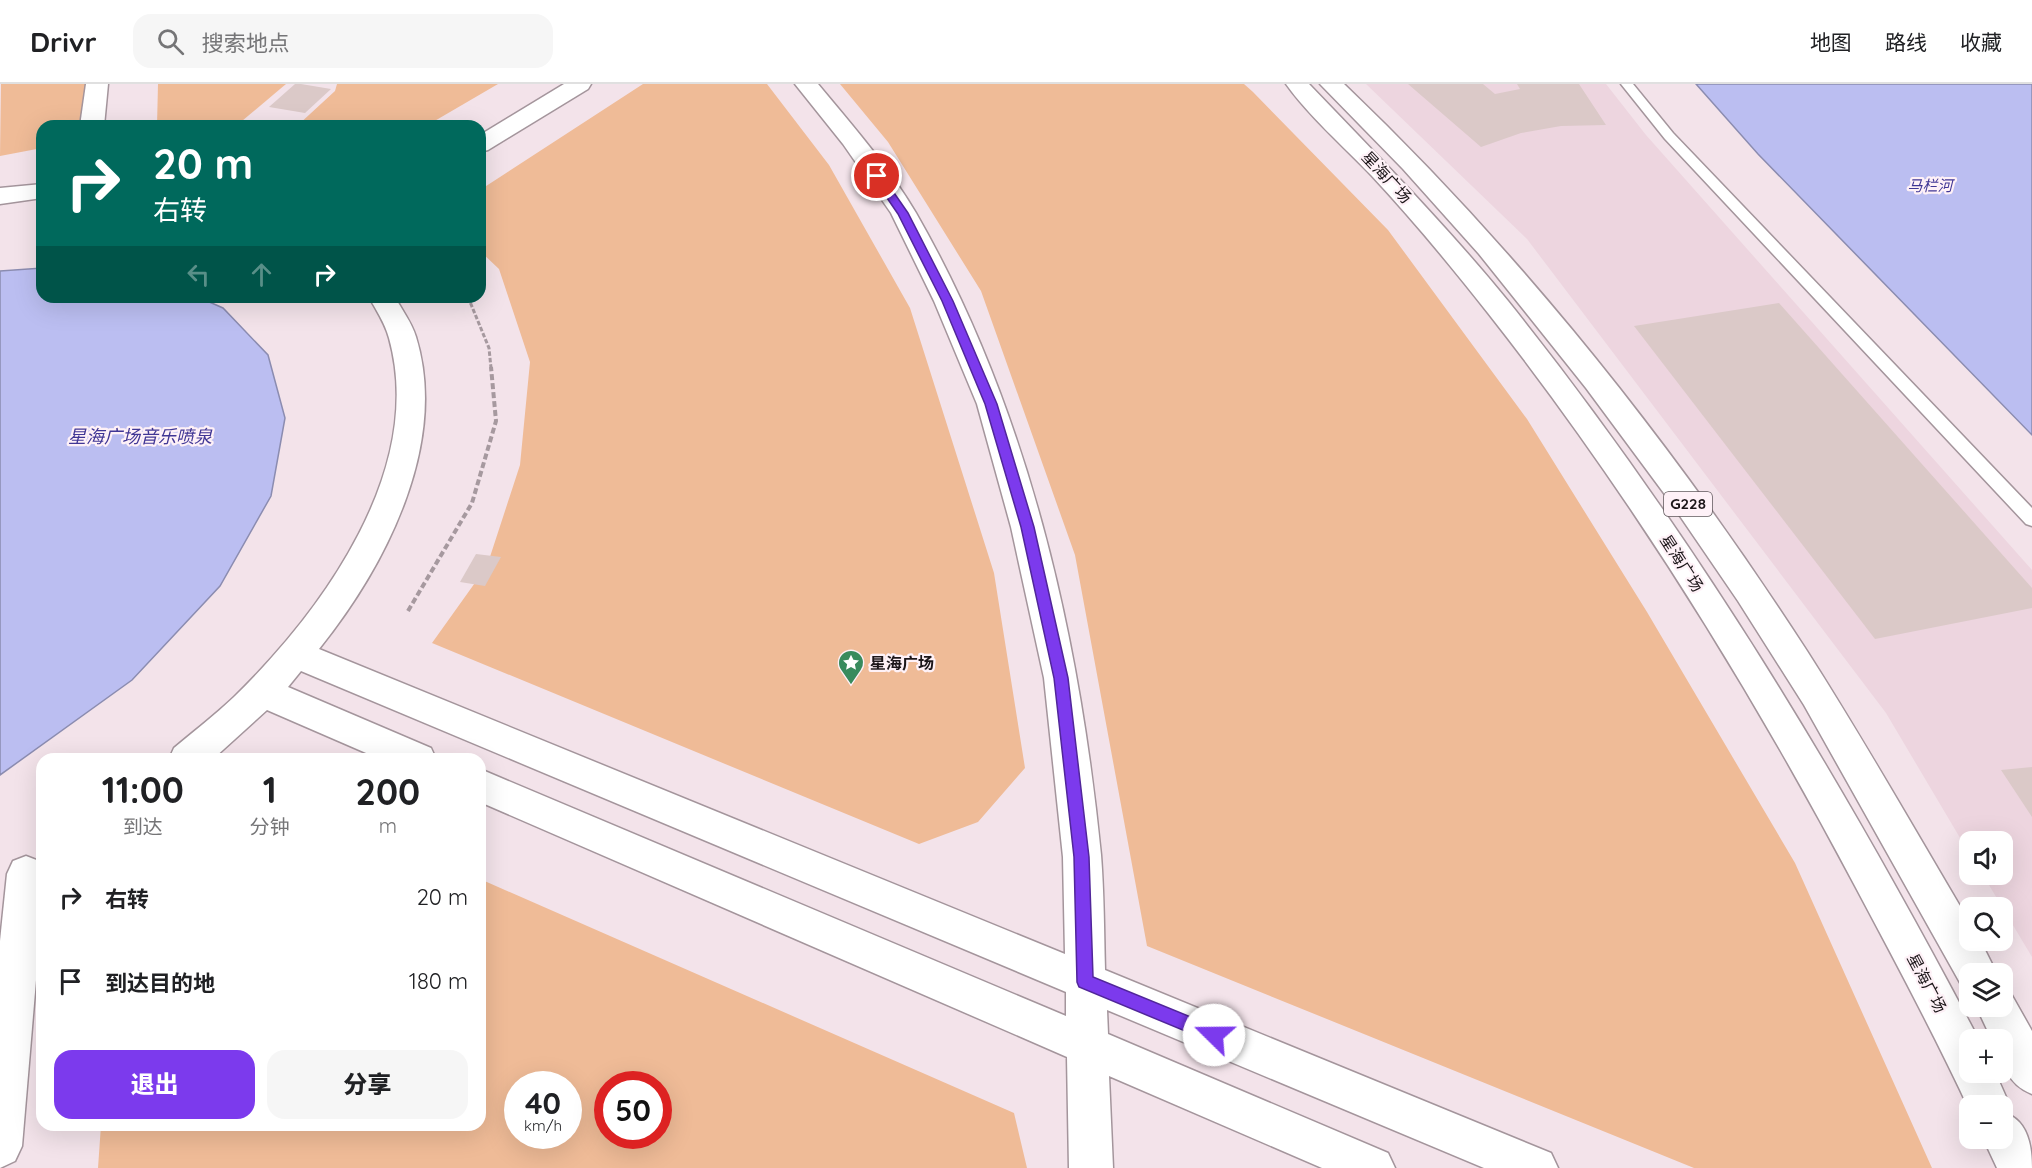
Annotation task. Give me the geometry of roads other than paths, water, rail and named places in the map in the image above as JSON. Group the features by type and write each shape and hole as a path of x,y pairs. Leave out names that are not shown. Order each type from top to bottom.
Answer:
{"main road":[{"path":"93,120 97,84"},
{"path":"482,120 541,84"},
{"path":"486,141 580,84"},
{"path":"806,84 852,139 903,213 947,301 991,404 1028,527 1061,678 1082,857 1091,1168"},
{"name":"星海广场","path":"1297,84 1377,165 1433,227 1492,298 1620,470 1768,695 1848,837 1959,1045"},
{"name":"星海广场","path":"1331,84 1407,158 1465,220 1563,338 1661,467 1736,572 1816,695 1971,963"},
{"path":"0,196 36,192"},
{"path":"194,753 246,707 311,635 360,565 392,500 409,440 412,385 403,338 385,303"},
{"path":"294,653 1536,1168"},
{"path":"260,691 404,753"},
{"path":"486,788 1373,1168"},
{"path":"0,1146 23,875"},
{"path":"2002,1017 2032,1073"},
{"path":"2010,1149 2020,1168"}],"lane":[{"path":"1627,84 1669,135 2032,519"}],"water":[{"name":"马栏河","path":"1696,84 2032,84 2032,435 1758,154"},
{"name":"星海广场音乐喷泉","path":"36,268 36,303 212,303 223,308 268,355 285,418 271,496 220,586 132,680 0,775 0,271"}],"place":[{"name":"星海广场","path":"851,686"}]}
